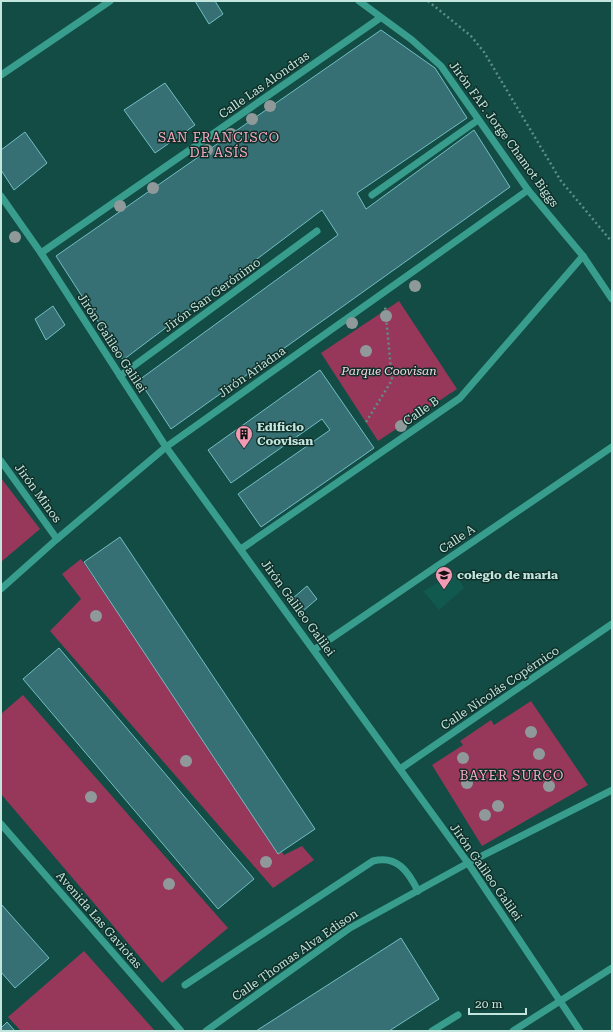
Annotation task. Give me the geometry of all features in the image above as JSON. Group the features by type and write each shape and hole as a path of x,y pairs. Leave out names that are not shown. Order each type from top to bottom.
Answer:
{"street":[{"path":"1,75 110,1"},
{"name":"Jirón FAP. Jorge Chamot Biggs","path":"359,1 380,18 412,40 441,66 528,190 583,256 612,299"},
{"name":"Calle Las Alondras","path":"41,253 380,18"},
{"path":"372,195 478,120"},
{"name":"Jirón Ariadna","path":"1,589 57,539 166,447 528,190"},
{"name":"Jirón Galileo Galilei","path":"1,196 41,253 166,447 468,863 580,1031"},
{"name":"Jirón San Gerónimo","path":"120,376 317,232"},
{"name":"Calle B","path":"241,550 460,398 583,256"},
{"name":"Calle A","path":"314,650 612,447"},
{"name":"Jirón Minos","path":"1,461 57,539"},
{"name":"Calle Nicolás Copérnico","path":"400,769 612,624"},
{"name":"Calle Thomas Alva Edison","path":"206,1031 350,928 468,863 612,790"},
{"name":"Avenida Las Gaviotas","path":"1,824 181,1031"},
{"path":"185,985 373,861 382,858 394,860 411,876 418,891"},
{"path":"513,1031 612,968"},
{"path":"432,1031 458,1015"}],"path":[{"path":"428,1 471,36 484,52 561,181 612,242"},
{"path":"366,422 392,380 384,292"}],"shaded area":[{"name":"colegio de maria","path":"456,573 464,588 439,610 423,591"}],"green space":[{"name":"Parque Coovisan","path":"399,301 457,389 378,441 321,353"},
{"path":"1,478 40,529 1,562"},
{"path":"81,559 284,855 302,846 314,860 273,888 50,631 81,599 62,574"},
{"path":"23,695 228,928 162,983 1,794 1,714"},
{"path":"531,701 588,785 482,846 432,765 463,745 460,741 491,720 494,725"},
{"path":"84,951 155,1031 21,1031 8,1017"}],"building":[{"path":"195,1 215,1 223,14 209,24"},
{"path":"381,30 435,68 467,118 357,193 366,209 474,130 510,187 171,429 139,380 338,235 322,210 123,360 56,256"},
{"path":"165,83 195,125 155,153 124,110"},
{"path":"25,132 47,163 14,190 1,170 1,150"},
{"path":"53,306 65,325 46,340 35,319"},
{"name":"Edificio Coovisan","path":"320,370 374,448 261,527 238,494 330,430 322,419 231,483 208,450"},
{"path":"120,537 315,829 278,854 84,562"},
{"path":"307,586 317,599 303,611 293,598"},
{"path":"59,648 254,879 218,909 23,679"},
{"path":"1,904 49,958 15,988 1,972"},
{"path":"401,938 439,999 389,1031 256,1031"},
{"path":"7,1022 15,1031 1,1031 1,1028"}],"place":[{"name":"Edificio Coovisan","path":"244,449"},
{"name":"colegio de maria","path":"444,590"}],"district":[{"name":"SAN FRANCISCO DE ASÍS","path":"219,144"},
{"name":"BAYER SURCO","path":"512,775"}]}
